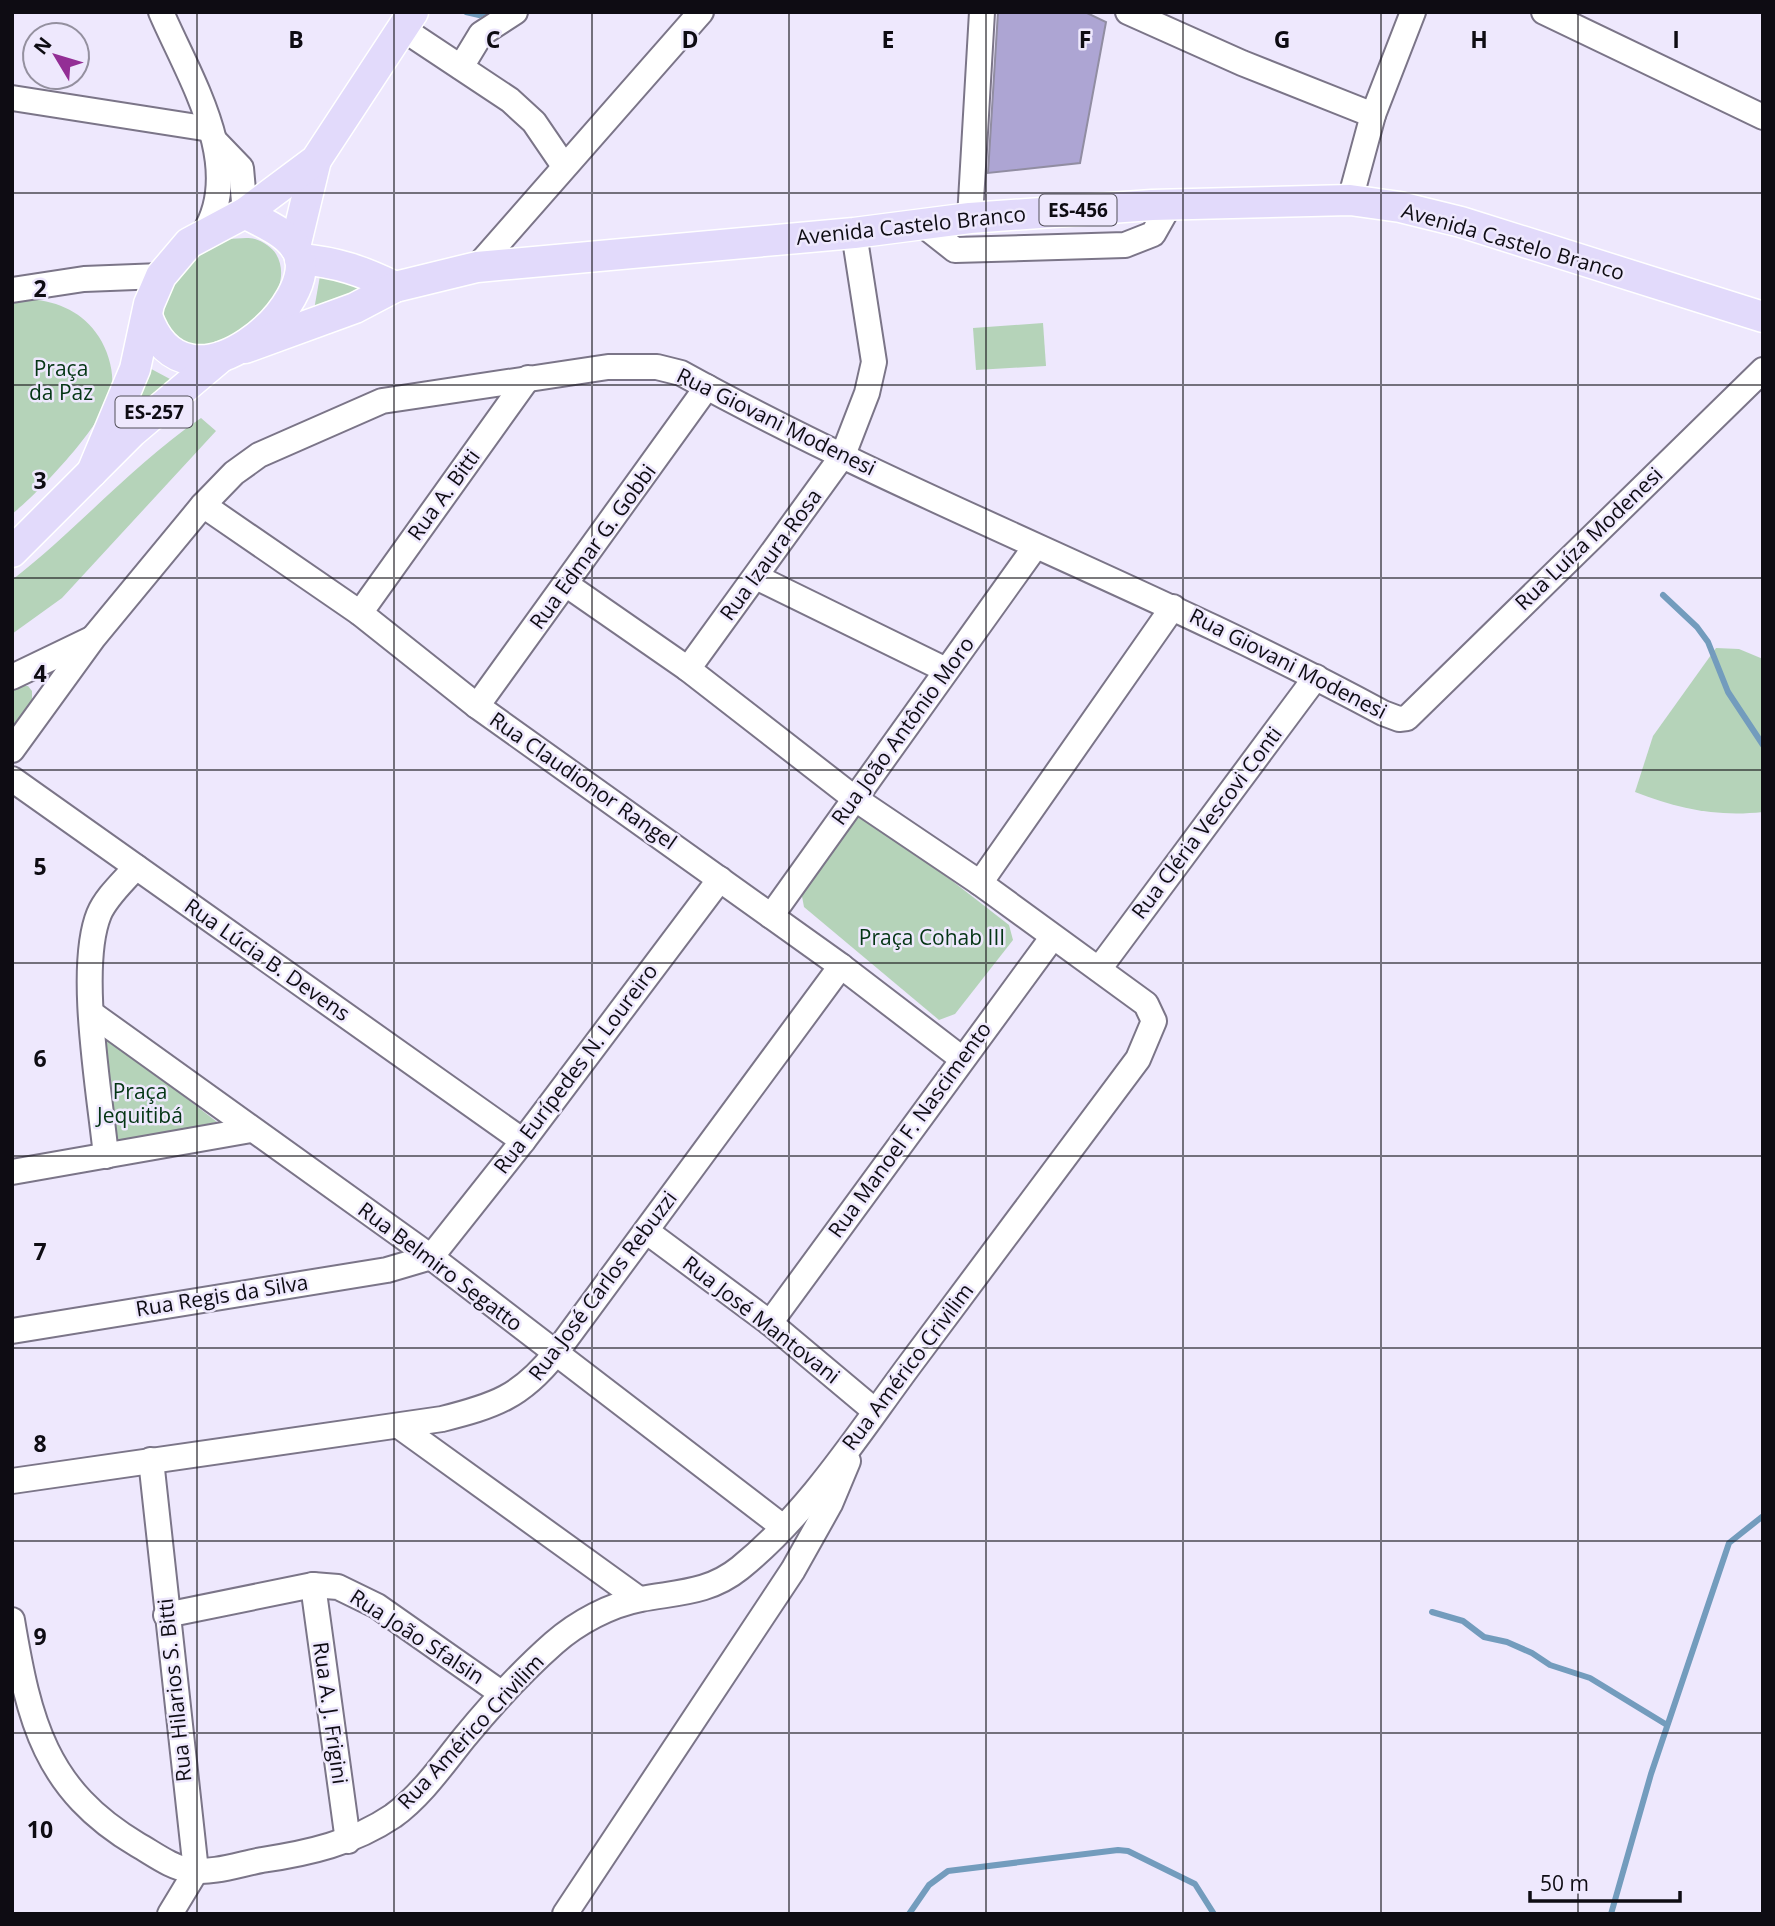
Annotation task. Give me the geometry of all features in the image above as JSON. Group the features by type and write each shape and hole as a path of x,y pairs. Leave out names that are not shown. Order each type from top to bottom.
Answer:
{"main road":[{"name":"ES-257","path":"245,213 316,160 408,21"},
{"name":"ES-257","path":"233,352 265,331 284,308 295,284 298,253 316,160"},
{"name":"Avenida Castelo Branco","path":"12,552 178,390 233,352 355,308 395,287 477,267 854,233 970,218 1170,204 1350,200 1401,207 1461,222 1758,315"},
{"path":"204,233 245,213 285,236 298,253 362,270 395,287"},
{"name":"ES-257","path":"92,472 135,369 147,316 161,276 174,258 204,233"},
{"path":"147,316 157,337 176,352 201,360 233,352"}],"street":[{"path":"161,12 212,135 221,173 215,215 204,233"},
{"path":"461,67 481,34 515,12"},
{"path":"477,267 701,12"},
{"path":"970,218 982,12"},
{"path":"1128,12 1241,63 1373,116"},
{"path":"1350,200 1373,116 1413,12"},
{"path":"1544,12 1763,117"},
{"path":"408,21 461,67 523,112 565,166"},
{"path":"12,98 212,135 241,168 245,213"},
{"path":"922,224 946,246 955,250 1125,246 1153,234 1170,204"},
{"name":"Rua Izaura Rosa","path":"688,669 843,455 867,393 874,362 854,233"},
{"path":"12,290 84,279 161,276"},
{"name":"Rua Giovani Modenesi","path":"15,675 94,637 203,505 234,473 259,455 382,401 608,367 657,367 681,373 843,455 1035,547 1173,607 1399,719 1407,718 1418,709"},
{"name":"Rua Luíza Modenesi","path":"1418,709 1763,369"},
{"name":"Rua A. Bitti","path":"360,613 528,378"},
{"name":"Rua Edmar G. Gobbi","path":"477,706 567,585 707,387"},
{"name":"Rua Claudionor Rangel","path":"203,505 360,613 477,706 841,966 961,1058"},
{"name":"Rua João Antônio Moro","path":"771,916 1035,547"},
{"path":"756,577 946,670"},
{"path":"567,585 688,669 854,798 980,883 1052,938 1099,969"},
{"path":"980,883 1173,607"},
{"path":"12,750 94,637"},
{"path":"15,675 38,679 47,701"},
{"name":"Rua Cléria Vescovi Conti","path":"1099,969 1316,677"},
{"name":"Rua Lúcia B. Devens","path":"12,779 523,1141"},
{"path":"106,1156 91,1013 92,941 99,912 136,867"},
{"name":"Rua Eurípedes N. Loureiro","path":"431,1257 523,1141 720,879"},
{"name":"Rua Manoel F. Nascimento","path":"770,1322 961,1058 1052,938"},
{"name":"Rua José Carlos Rebuzzi","path":"12,1481 340,1436 442,1419 489,1407 515,1395 538,1376 555,1354 841,966"},
{"name":"Rua Américo Crivilim","path":"12,1620 23,1686 44,1744 60,1778 79,1801 125,1837 162,1859 185,1870 196,1871 300,1854 348,1841 395,1814 428,1783 501,1693 557,1640 598,1613 639,1599 690,1593 713,1586 737,1571 783,1527 855,1440 1138,1059 1154,1021 1146,1004 1099,969"},
{"name":"Rua Belmiro Segatto","path":"91,1013 431,1257 783,1527"},
{"path":"12,1172 251,1130"},
{"name":"Rua José Mantovani","path":"646,1231 770,1322 875,1411"},
{"name":"Rua Regis da Silva","path":"12,1331 387,1270 431,1257"},
{"path":"399,1426 639,1599"},
{"path":"565,1914 793,1570 830,1504 855,1440"},
{"name":"Rua Hilarios S. Bitti","path":"152,1460 166,1615 196,1871"},
{"name":"Rua João Sfalsin","path":"166,1615 313,1584 338,1587 377,1606 501,1693"},
{"name":"Rua A. J. Frigini","path":"313,1584 348,1841"},
{"path":"170,1914 196,1871"}],"green space":[{"path":"228,239 255,239 272,249 281,271 278,289 269,306 254,322 237,334 218,343 200,347 183,344 158,322 165,287 196,256"},
{"path":"321,270 370,286 314,310"},
{"name":"Praça da Paz","path":"31,299 61,306 78,315 93,328 108,355 112,388 108,402 70,456 12,514 12,304"},
{"path":"1043,323 1046,366 976,370 973,328"},
{"path":"140,363 170,379 136,415"},
{"path":"201,418 216,431 62,598 12,634 12,580 60,540 128,476"},
{"path":"1716,648 1739,649 1763,659 1763,812 1698,810 1635,792 1653,736"},
{"path":"28,686 32,691 32,700 12,729 12,690"},
{"name":"Praça Cohab III","path":"852,813 875,821 1009,925 1013,940 955,1014 939,1020 804,907 800,886"},
{"name":"Praça Jequitibá","path":"101,1032 217,1122 109,1145"}],"building":[{"path":"998,12 1085,12 1106,22 1080,163 988,173"}],"waterway":[{"path":"466,12 479,15 485,12"},
{"path":"1663,595 1697,627 1708,642 1728,692 1763,745"},
{"path":"1611,1914 1651,1774 1729,1543 1763,1516"},
{"path":"1432,1612 1463,1621 1484,1637 1507,1642 1550,1665 1590,1678 1667,1725"},
{"path":"909,1914 929,1885 948,1871 1118,1850 1128,1851 1195,1884 1214,1914"}]}
